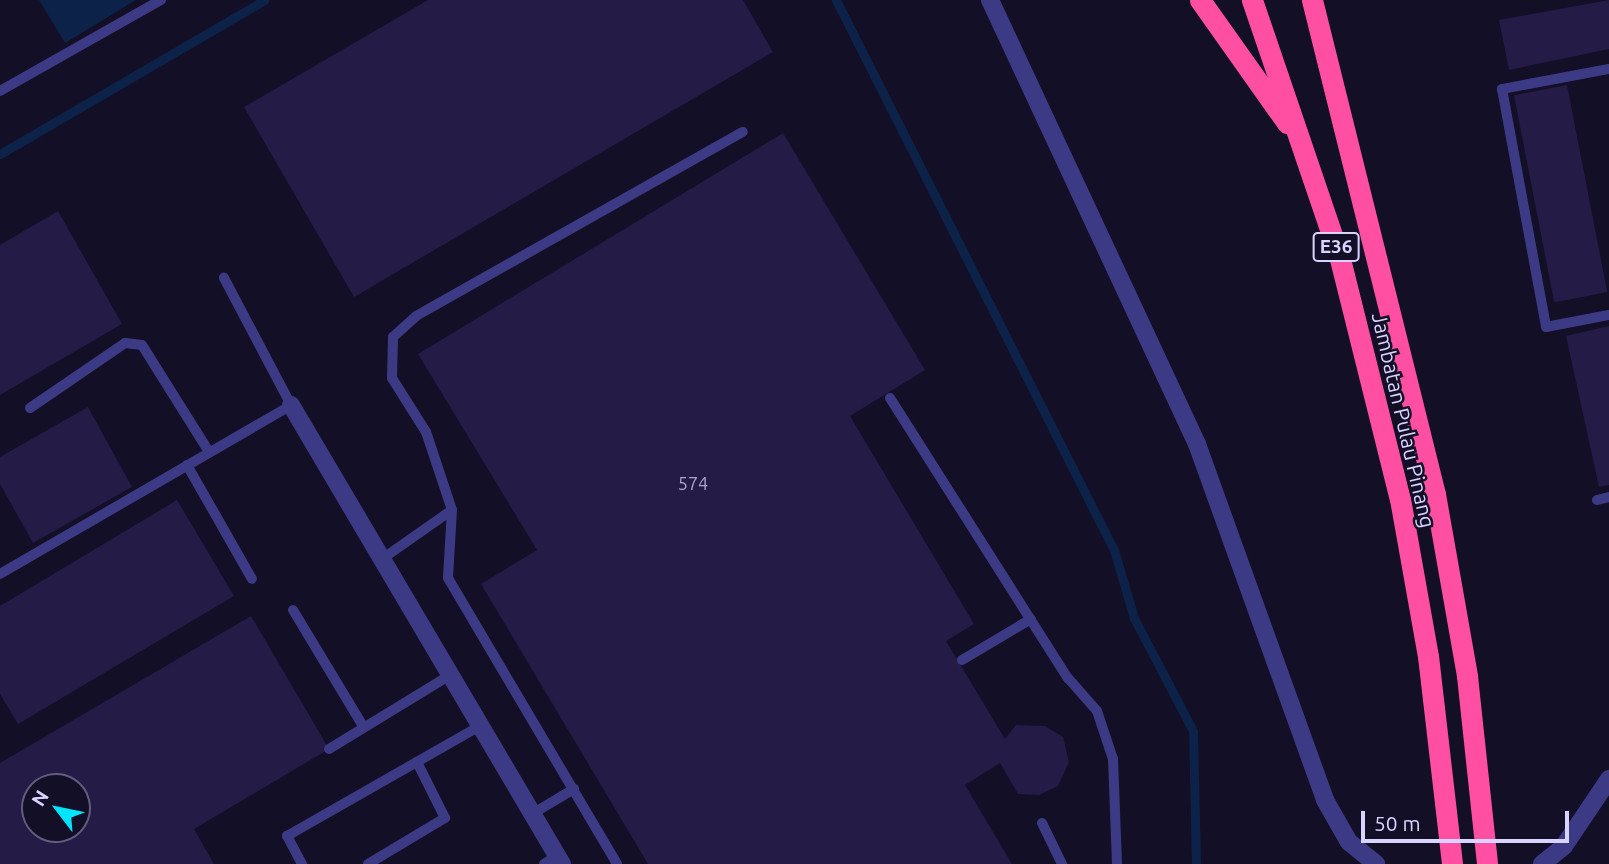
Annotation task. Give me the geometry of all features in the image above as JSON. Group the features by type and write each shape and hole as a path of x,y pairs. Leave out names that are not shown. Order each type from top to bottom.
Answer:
{"highway":[{"path":"1200,0 1300,142"},
{"name":"Jambatan Pulau Pinang","path":"1252,0 1339,255 1400,499 1428,656 1452,864"},
{"name":"Jambatan Pulau Pinang","path":"1312,0 1435,494 1467,676 1487,864"}],"street":[{"path":"990,0 1197,444 1325,800 1349,842 1376,864"},
{"path":"291,405 532,814 554,861"},
{"path":"1542,864 1564,846 1609,779"}],"lane":[{"path":"0,91 161,0"},
{"path":"1609,69 1502,89 1546,327 1609,315"},
{"path":"617,864 448,578 452,510 425,432 392,378 393,337 416,316 743,132"},
{"path":"0,573 291,405 224,278"},
{"path":"30,408 125,343 142,345 209,452"},
{"path":"890,398 1031,619 1097,711 1113,759 1117,864"},
{"path":"187,465 253,579"},
{"path":"1597,500 1609,497"},
{"path":"382,559 452,510"},
{"path":"293,610 363,726"},
{"path":"962,660 1031,619"},
{"path":"329,749 363,726 450,676"},
{"path":"302,864 287,836 480,726"},
{"path":"368,864 446,818 417,762"},
{"path":"532,814 574,789"},
{"path":"1042,823 1062,864"}],"water":[{"path":"39,0 136,0 65,43"}],"building":[{"path":"428,0 743,0 773,52 354,297 244,107"},
{"path":"1609,0 1609,49 1509,70 1499,20"},
{"path":"1567,85 1607,292 1554,302 1514,95"},
{"path":"783,133 925,370 850,416 974,624 946,641 1005,739 1016,725 1045,726 1063,737 1069,762 1058,786 1039,795 1018,794 1000,763 965,785 1012,864 648,864 481,584 537,550 418,354"},
{"path":"58,211 122,324 0,395 0,245"},
{"path":"1609,326 1609,485 1599,487 1566,336"},
{"path":"88,407 132,487 33,543 0,484 0,457"},
{"path":"177,500 234,596 18,724 0,694 0,606"},
{"path":"251,616 329,749 194,829 214,864 0,864 0,763"}],"waterway":[{"path":"0,154 265,0"},
{"path":"836,0 1114,550 1134,618 1193,731 1196,864"}]}
